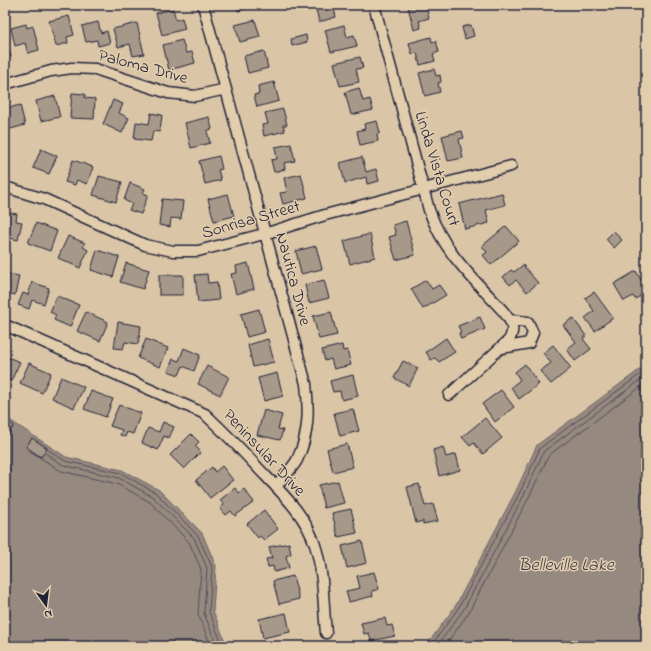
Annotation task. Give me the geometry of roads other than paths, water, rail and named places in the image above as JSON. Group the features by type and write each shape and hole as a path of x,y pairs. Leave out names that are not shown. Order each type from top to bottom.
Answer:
{"street":[{"name":"Nautica Drive","path":"203,5 306,384 308,408 306,434 297,461 276,487"},
{"name":"Linda Vista Court","path":"374,5 423,189 433,221 445,245 455,259 510,320"},
{"name":"Paloma Drive","path":"5,84 51,71 72,68 95,69 168,93 195,96 226,89"},
{"name":"Sonrisa Street","path":"5,187 44,199 145,245 173,251 198,251 264,234 325,215 511,166"},
{"path":"449,395 502,348 512,336 513,326 510,320"},
{"path":"502,348 529,343 533,333 528,322 510,320"},
{"name":"Peninsular Drive","path":"5,325 205,414 222,430 276,487 303,519 315,544 320,566 326,633"}],"water":[{"name":"Belleville Lake","path":"646,365 646,646 426,646 456,605 516,491 537,445"},
{"path":"5,417 66,457 122,470 159,490 202,533 216,566 213,611 227,646 5,646"}]}
